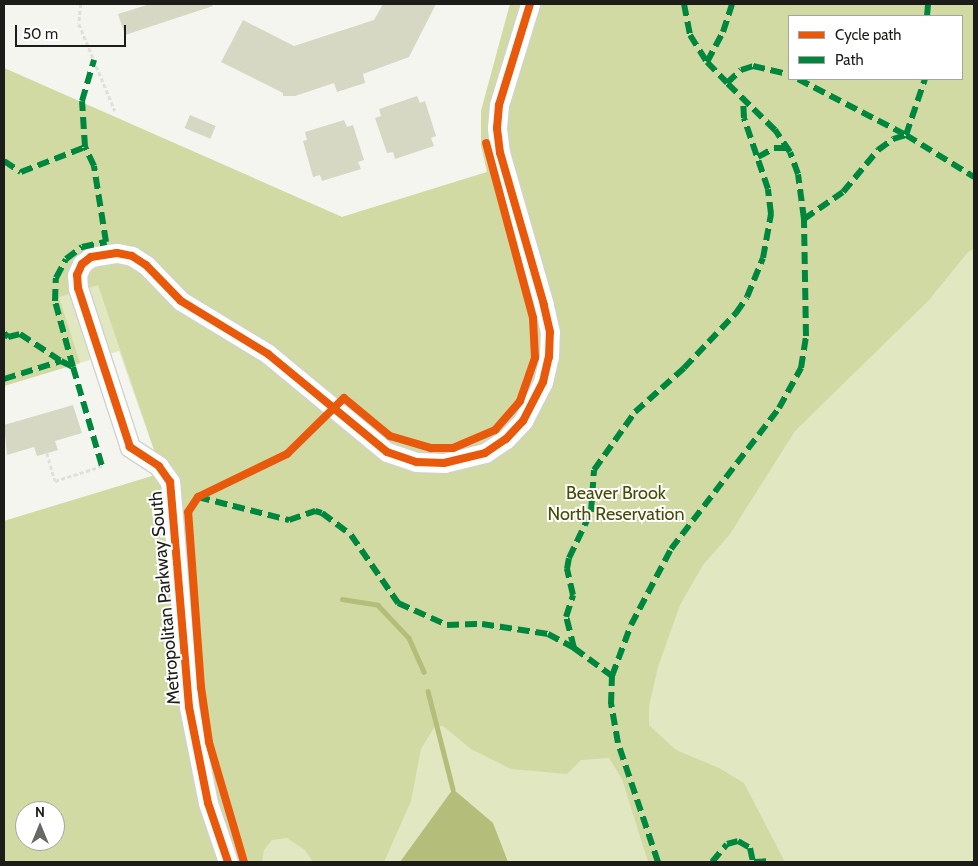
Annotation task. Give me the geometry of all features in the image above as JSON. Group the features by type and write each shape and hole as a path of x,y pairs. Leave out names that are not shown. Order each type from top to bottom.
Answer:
{"street":[{"name":"Metropolitan Parkway South","path":"228,862 208,803 189,707 170,482 159,466 130,447 78,288 77,275 82,264 91,257 117,253 132,256 146,265 181,301 268,354 387,452 416,462 444,463 485,452 506,439 535,403 548,357 550,332 544,305 500,153 497,128 499,105 530,4"}],"path":[{"path":"81,4 79,24 115,112"},
{"path":"46,453 55,481 102,466"}],"green space":[{"name":"Beaver Brook North Reservation","path":"510,4 974,4 974,862 4,862 4,521 162,473 119,351 4,386 4,68 342,217 487,172 481,145 481,111"},
{"name":"Beaver Brook North Reservation","path":"510,4 971,4 974,7 974,249 968,252 929,300 795,431 730,534 703,565 680,605 658,667 649,706 649,725 676,750 719,768 744,783 785,862 648,862 622,779 609,758 581,760 567,774 511,769 471,749 443,726 435,726 421,749 411,801 384,862 313,862 305,850 287,838 272,840 264,850 262,862 4,862 4,521 162,473 98,285 59,297 80,363 4,386 4,68 342,217 487,172 481,145 481,111"}],"shaded area":[{"path":"453,789 493,823 508,862 400,862"}],"building":[{"path":"150,4 212,4 213,6 125,35 118,14"},
{"path":"383,4 436,4 409,57 363,74 365,83 337,92 334,83 295,96 283,96 283,93 221,62 243,20 294,46 374,20"},
{"path":"417,96 420,103 425,101 436,136 431,138 434,146 395,159 393,152 387,153 375,118 381,116 379,109"},
{"path":"190,115 216,126 210,139 185,128"},
{"path":"344,120 347,127 353,125 364,160 358,162 361,169 322,181 320,175 313,177 303,141 307,140 305,132"},
{"path":"73,405 82,433 55,441 58,450 37,456 34,447 7,455 4,425"}],"waterway":[{"path":"342,599 378,605 409,638 424,672"},
{"path":"428,691 453,789"}],"marked path":[{"path":"684,4 690,35 707,62 727,83 741,70 753,66 788,74"},
{"path":"707,62 723,32 732,4"},
{"path":"927,15 928,4"},
{"path":"73,367 55,301 56,278 66,259 82,247 106,242 94,166 85,147 82,101 94,60"},
{"path":"800,80 906,135 974,177"},
{"path":"804,219 843,192 878,150 893,139 906,135 925,80"},
{"path":"658,862 618,743 611,704 612,676 631,625 671,549 779,408 801,368 806,336 804,219 798,174 790,152 775,130 727,83"},
{"path":"574,648 566,617 573,595 567,569 569,558 591,512 594,470 635,412 684,368 736,313 747,297 763,258 771,214 768,189 744,118 743,97"},
{"path":"4,161 21,172 85,147"},
{"path":"758,157 774,148 787,148"},
{"path":"4,333 8,337 20,334 61,361"},
{"path":"4,379 61,361 73,367 102,466"},
{"path":"198,497 289,520 315,511 322,513 351,535 398,603 447,625 482,624 548,634 574,648 612,676"},
{"path":"712,862 727,844 738,841 750,848 753,862"},
{"path":"754,862 772,861"}],"cycle path":[{"path":"228,862 208,803 189,707 170,482 159,466 130,447 78,288 77,275 82,264 91,257 117,253 132,256 146,265 181,301 268,354 387,452 416,462 444,463 485,453 506,439 523,421 543,382 549,357 550,332 544,305 500,153 497,128 499,105 530,4"},
{"path":"244,862 209,742 201,687 188,512 198,497 287,454 344,398 390,436 431,448 453,448 495,430 520,401 535,358 533,318 486,143"}]}
